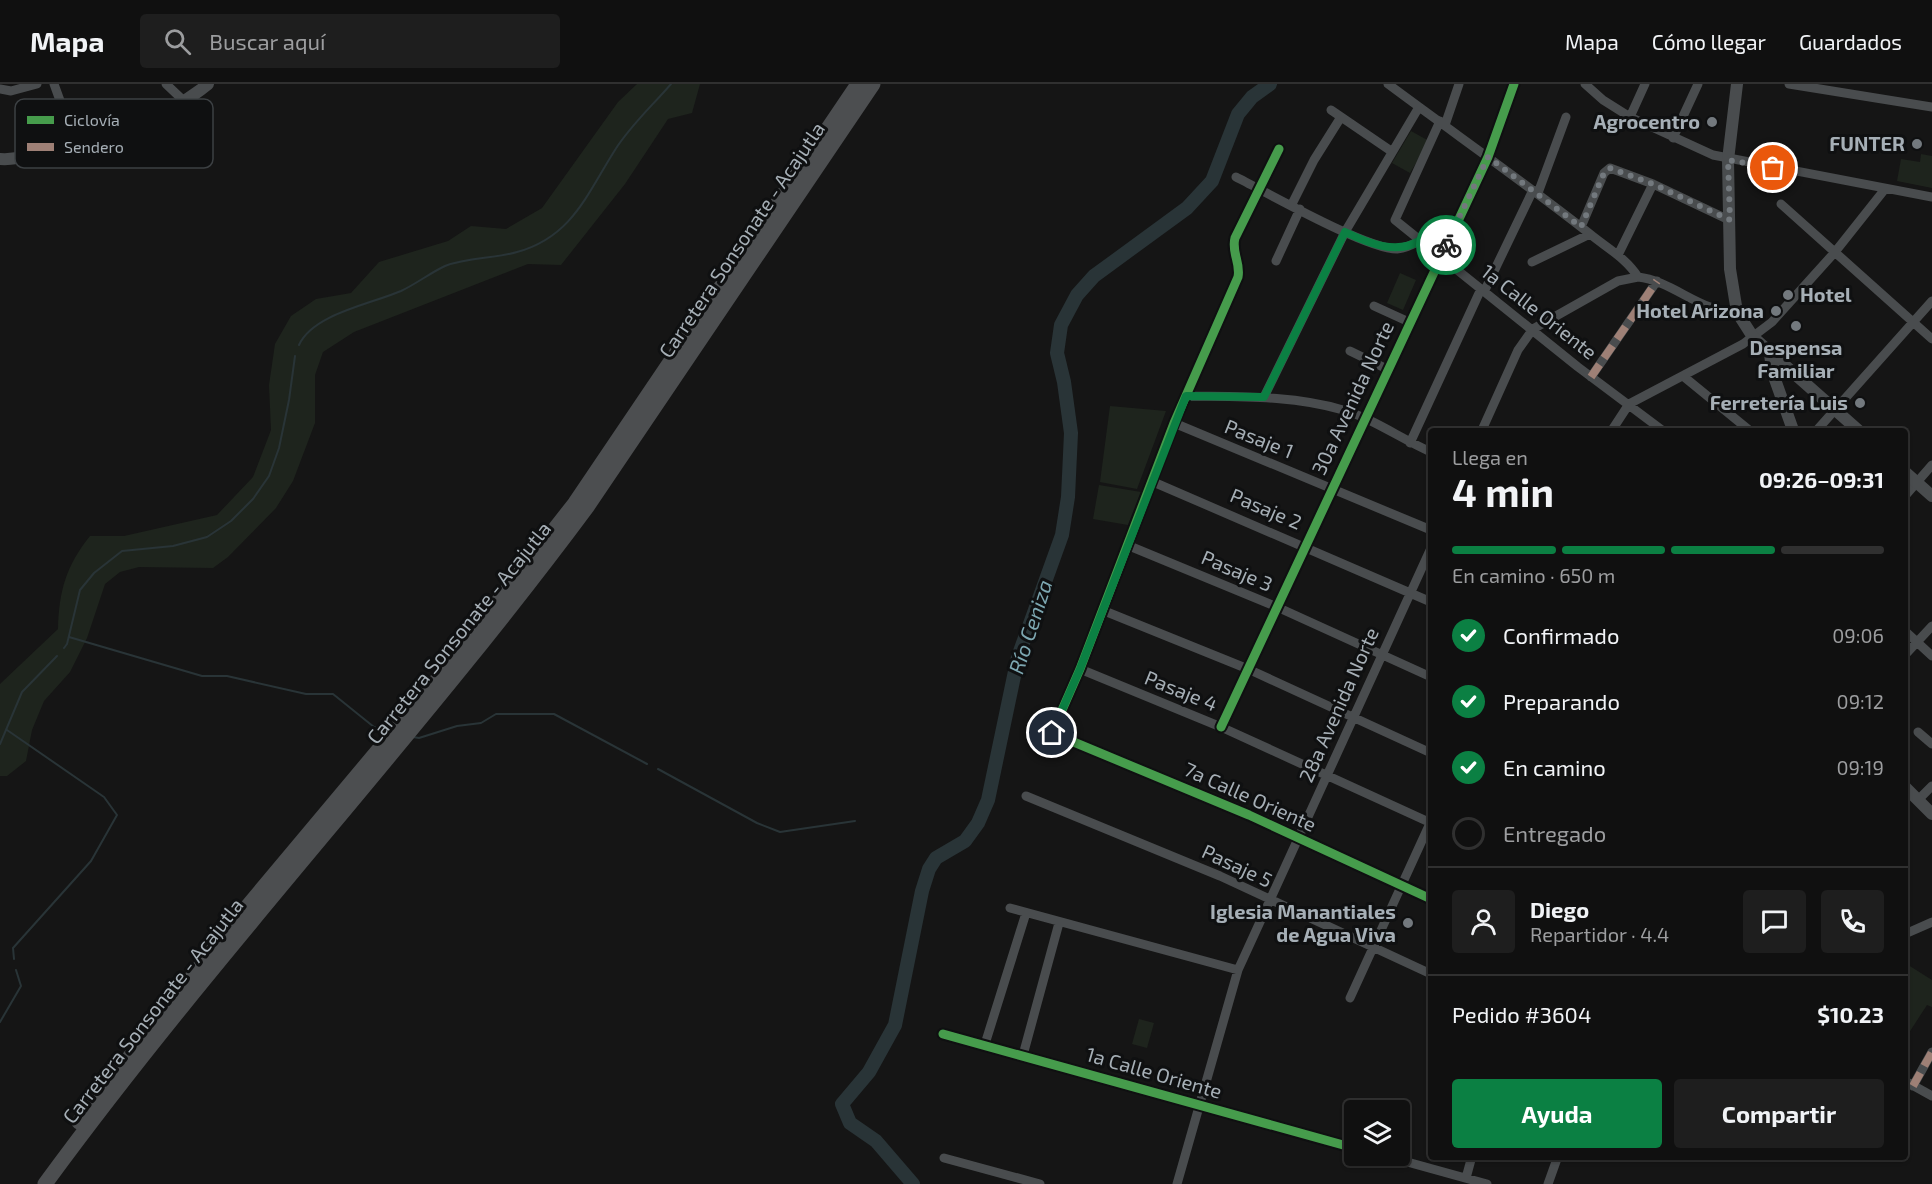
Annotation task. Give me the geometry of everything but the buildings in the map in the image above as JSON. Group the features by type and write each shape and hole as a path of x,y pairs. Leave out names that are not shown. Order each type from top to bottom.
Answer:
{"highway":[{"path":"32,1184 234,922 432,686 575,503 858,84"},
{"name":"Carretera Sonsonate - Acajutla","path":"45,1184 283,881 543,566 587,507 873,84"}],"street":[{"path":"0,89 11,91 37,84"},
{"path":"54,84 59,99"},
{"path":"166,84 181,99"},
{"path":"188,99 208,84"},
{"path":"1388,84 1402,89 1419,107 1536,191 1618,255 1632,267 1638,277"},
{"path":"1442,123 1459,84"},
{"name":"30a Avenida Norte","path":"1221,727 1488,157 1514,84"},
{"path":"1630,117 1646,84"},
{"path":"1673,138 1698,84"},
{"path":"1737,84 1728,160 1731,269 1737,312 1750,333 1770,353 1856,428"},
{"path":"1789,84 1932,107"},
{"path":"1590,86 1630,117 1673,138 1728,160 1932,197"},
{"path":"1264,397 1345,232 1419,107"},
{"path":"1330,110 1391,151"},
{"path":"1276,261 1314,160 1341,117"},
{"path":"1410,443 1483,291 1536,191 1566,117"},
{"name":"1a Calle Oriente","path":"1442,123 1395,220 1591,377 1659,428"},
{"path":"1080,669 1174,423 1238,277 1239,263 1233,244 1279,149"},
{"path":"0,159 15,159"},
{"path":"1581,227 1604,173 1610,168 1653,184 1730,220"},
{"path":"1236,177 1345,232 1396,249 1419,241"},
{"path":"1618,255 1653,184"},
{"path":"1613,428 1629,404 1683,376 1750,333 1772,322 1835,252 1885,189"},
{"path":"1781,204 1932,339"},
{"path":"1532,261 1590,234"},
{"path":"1483,428 1518,350 1533,329 1618,281 1638,277 1657,281 1720,311 1737,312"},
{"path":"1591,377 1657,281"},
{"path":"1819,428 1932,301"},
{"path":"1374,306 1409,322"},
{"path":"1350,351 1387,369"},
{"path":"1770,353 1772,371 1792,428"},
{"path":"1683,376 1747,428"},
{"path":"1186,396 1264,397 1332,408 1364,418 1428,451"},
{"name":"Pasaje 1","path":"1174,423 1428,529"},
{"path":"1908,492 1932,465"},
{"path":"1908,474 1932,496"},
{"name":"Pasaje 2","path":"1151,481 1305,545 1428,601"},
{"name":"Pasaje 3","path":"1127,545 1277,608 1428,676"},
{"name":"28a Avenida Norte","path":"1177,1184 1238,969 1428,555"},
{"path":"1102,610 1248,669 1428,752"},
{"path":"1908,652 1932,626"},
{"path":"1908,634 1932,656"},
{"name":"Pasaje 4","path":"1080,669 1221,727 1428,821"},
{"name":"7a Calle Oriente","path":"1080,669 1052,733 1249,814 1428,897"},
{"path":"1918,732 1932,744"},
{"path":"1918,801 1932,786"},
{"path":"1908,791 1932,814"},
{"name":"Pasaje 5","path":"1026,796 1220,876 1269,901 1428,973"},
{"path":"1350,998 1428,829"},
{"path":"1010,908 1059,923 1238,969"},
{"path":"985,1044 1026,914"},
{"path":"1023,1055 1059,923"},
{"path":"1908,931 1931,924"},
{"name":"1a Calle Oriente","path":"944,1034 1344,1145"},
{"path":"1932,1052 1909,1083 1932,1096"},
{"path":"944,1158 1040,1184"},
{"path":"1466,1178 1472,1160"},
{"path":"1548,1184 1557,1160"},
{"path":"1410,1163 1487,1184"}],"shaded area":[{"path":"637,84 700,84 692,113 668,119 625,184 561,265 528,264 354,332 323,352 315,375 315,423 293,481 276,508 228,557 213,568 139,567 120,572 105,584 87,638 70,672 44,701 32,730 26,761 7,776 0,776 0,684 58,629 65,580 75,558 90,536 124,536 217,515 253,477 271,430 269,385 275,344 291,316 316,299 351,293 379,262 448,241 471,226 506,229 542,208 618,102"},
{"path":"1411,131 1429,141 1410,173 1392,163"},
{"path":"1921,154 1932,156 1932,188 1897,181 1901,159 1920,162"},
{"path":"1400,273 1416,280 1403,310 1387,303"},
{"path":"1110,406 1166,411 1137,489 1100,482"},
{"path":"1099,485 1141,492 1128,525 1093,519"},
{"path":"1908,965 1932,980 1932,1007 1927,1005 1908,1034"},
{"path":"1139,1019 1154,1023 1147,1048 1132,1044"}],"waterway":[{"path":"299,345 306,334 317,325 344,311 401,291 445,266 517,252 552,236 576,212 634,124 671,84"},
{"name":"Río Ceniza","path":"913,1184 876,1141 850,1123 842,1104 869,1072 895,1025 922,891 929,869 936,858 965,841 978,823 988,800 1018,657 1062,535 1068,497 1071,433 1064,382 1057,353 1061,325 1077,295 1094,276 1187,208 1212,181 1238,114 1252,97 1270,84"},
{"path":"64,648 67,644 80,590 94,573 122,551 173,546 207,537 231,521 253,499 269,476 279,448 295,356"},
{"path":"69,637 202,676 227,676 306,694 333,694 374,727 386,730"},
{"path":"0,744 22,692 57,656"},
{"path":"413,737 419,738 457,726 481,723 496,714 554,714 647,764"},
{"path":"7,730 104,797 117,815 91,861 13,948 14,959"},
{"path":"658,769 757,823 780,832 855,821"},
{"path":"0,1022 21,986 16,970"}],"marked path":[{"path":"1591,377 1657,281"},
{"path":"1913,1086 1932,1052"}],"cycle path":[{"path":"1221,727 1488,157 1514,84"},
{"path":"1279,149 1235,238 1238,277 1174,423 1080,669 1052,733 1249,815 1428,898"},
{"path":"943,1034 1344,1145"}],"way so far":[{"path":"1446,245 1488,157 1581,227 1604,173 1610,168 1653,184 1730,220 1728,160 1773,168"}],"place":[{"name":"Agrocentro","path":"1712,122"},
{"name":"FUNTER","path":"1917,144"},
{"name":"Hotel","path":"1788,295"},
{"name":"Hotel Arizona","path":"1776,311"},
{"name":"Despensa Familiar","path":"1796,326"},
{"name":"Ferretería Luis","path":"1860,403"},
{"name":"Iglesia Manantiales de Agua Viva","path":"1408,923"}],"route":[{"path":"1052,733 1080,669 1159,460 1186,396 1264,397 1345,232 1396,249 1419,241 1440,257 1446,245"}]}
